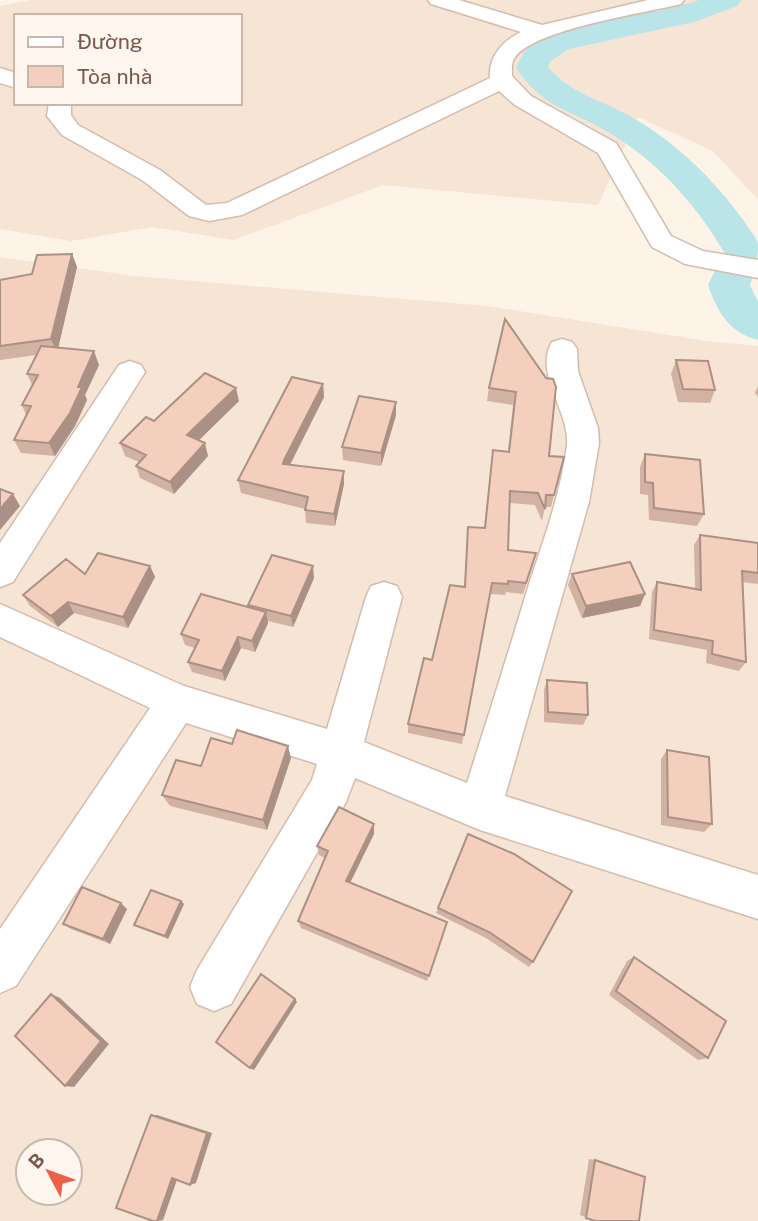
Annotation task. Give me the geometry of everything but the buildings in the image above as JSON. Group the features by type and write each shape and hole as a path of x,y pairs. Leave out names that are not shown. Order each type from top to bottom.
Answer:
{"street":[{"path":"438,0 541,31"},
{"path":"674,0 541,31 514,45 504,57 499,68 501,81 511,93 531,106 609,150 661,241 676,251 757,269"},
{"path":"60,105 59,116 70,130 151,175 198,211 209,214 233,210 501,81"},
{"path":"480,809 579,471 582,428 565,382 562,349"},
{"path":"0,572 130,372"},
{"path":"214,987 331,788 384,597"},
{"path":"0,621 177,702 342,753 480,809 757,902"},
{"path":"0,970 177,702"}],"shaded area":[{"path":"31,0 758,0 758,200 713,151 638,117 598,205 383,185 234,240 152,227 71,241 0,229 0,6"},
{"path":"0,257 134,276 487,306 706,341 758,346 758,1221 0,1221"}],"waterway":[{"path":"727,0 683,16 559,42 538,56 532,68 562,97 621,125 659,151 706,197 744,252 729,285 735,302 754,325 758,326"}]}
